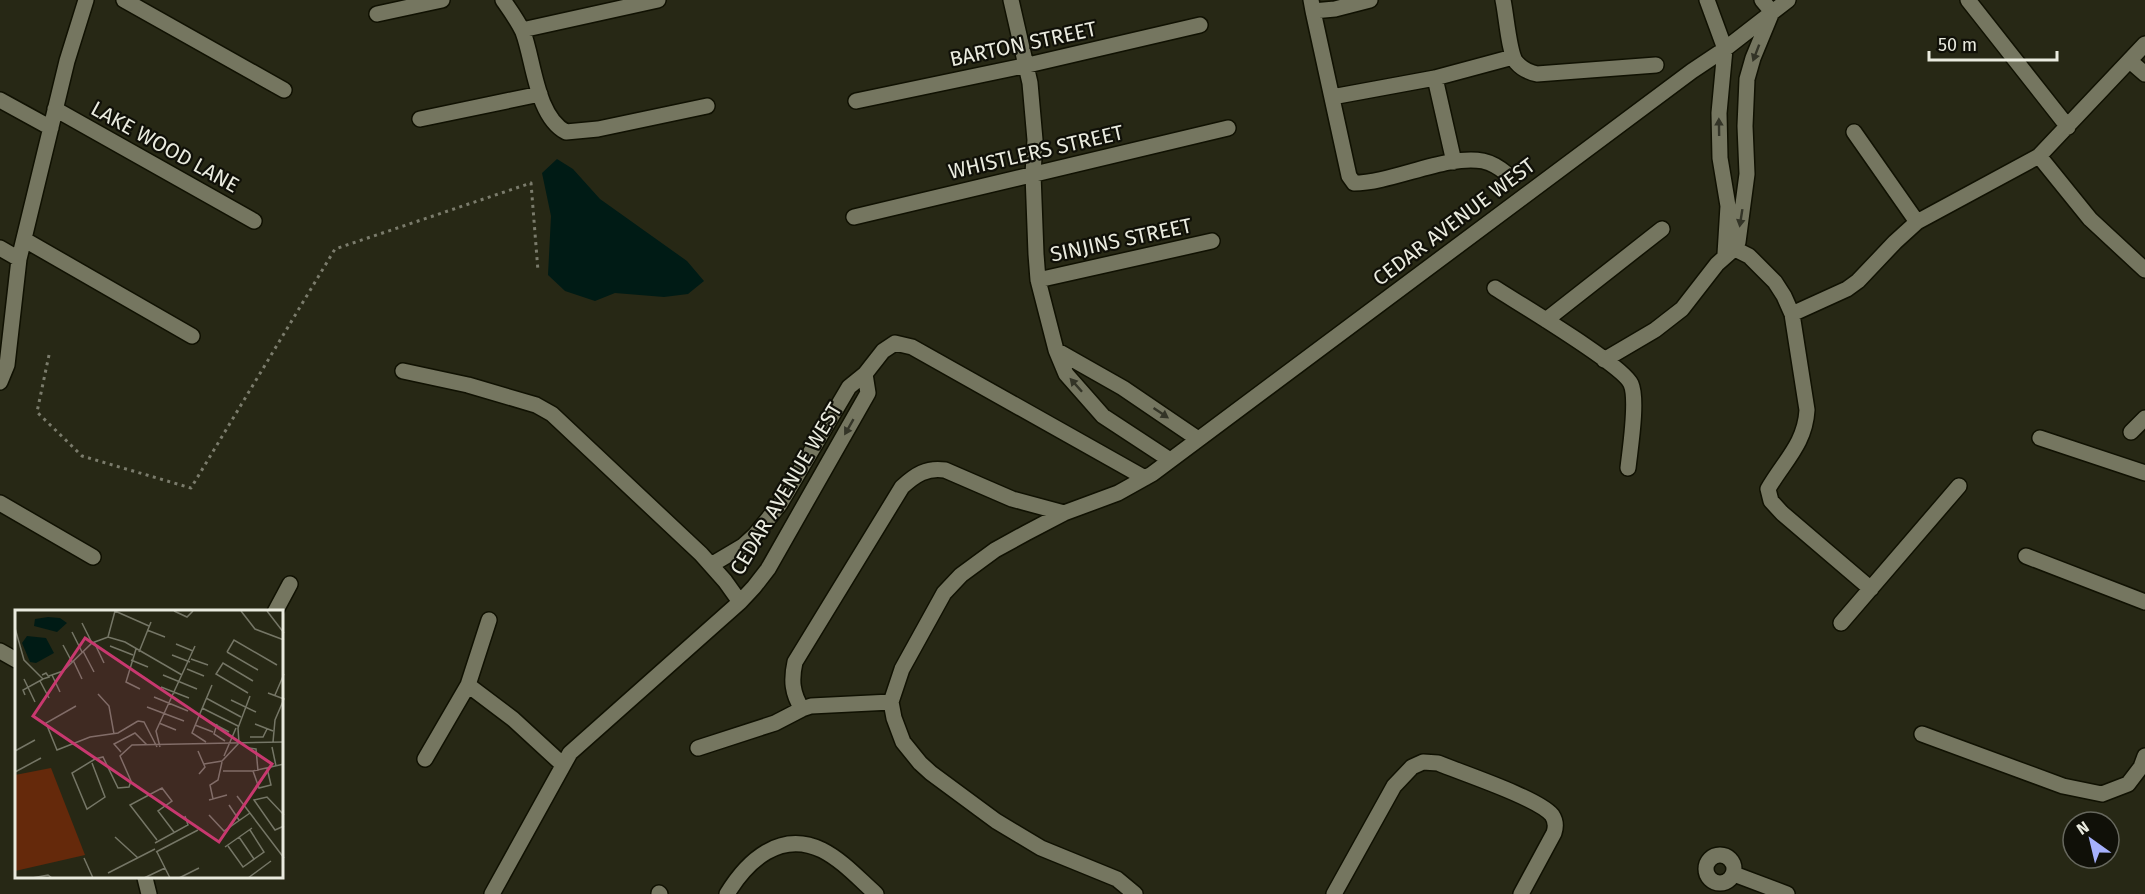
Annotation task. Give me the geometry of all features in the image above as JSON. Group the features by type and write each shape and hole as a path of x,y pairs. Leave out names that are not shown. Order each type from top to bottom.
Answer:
{"street":[{"path":"0,382 7,365 19,259 55,109 85,0"},
{"path":"124,0 284,90"},
{"path":"377,14 442,0"},
{"path":"503,0 522,30 540,94 553,121 566,132 598,129 707,106"},
{"path":"522,30 658,0"},
{"path":"1011,0 1028,65 1034,121 1033,174 1038,280 1056,350 1066,374 1103,416 1170,460"},
{"path":"1370,0 1335,9 1312,6 1349,176 1354,183 1454,162 1484,162 1508,174"},
{"path":"1503,0 1513,57 1522,68 1537,74 1656,65"},
{"path":"1707,0 1725,49 1720,96 1720,158 1728,206 1729,250"},
{"path":"1604,360 1670,319 1694,296 1729,250 1738,242 1746,187 1747,79 1772,12 1762,0"},
{"name":"CEDAR AVENUE WEST","path":"891,702 902,669 952,584 961,575 995,550 1064,513 1119,494 1146,478 1788,0"},
{"path":"1968,0 2068,127"},
{"name":"BARTON STREET","path":"856,101 1028,65 1200,25"},
{"path":"1792,314 1847,289 1858,281 1900,236 1917,222 2038,156 2145,44"},
{"path":"1332,97 1435,78 1513,57"},
{"path":"2130,61 2145,74"},
{"path":"1435,78 1454,162"},
{"path":"420,119 540,94"},
{"path":"1720,96 1746,95"},
{"path":"0,100 51,128"},
{"name":"LAKE WOOD LANE","path":"55,109 254,221"},
{"name":"WHISTLERS STREET","path":"854,217 1228,128"},
{"path":"1854,132 1917,222"},
{"path":"2038,156 2090,219 2145,270"},
{"path":"1725,186 1746,187"},
{"path":"1546,320 1662,229"},
{"path":"25,240 192,336"},
{"name":"SINJINS STREET","path":"1038,280 1212,241"},
{"path":"0,248 19,259"},
{"path":"1729,250 1749,256 1784,296 1792,314 1806,400 1806,423 1798,445 1772,482 1768,494 1775,507 1871,589"},
{"path":"1495,288 1604,360 1623,374 1632,386 1634,395 1628,468"},
{"path":"711,565 743,546 755,535 780,504 849,387 865,375 888,346 901,343 912,347 1146,478"},
{"path":"1056,350 1123,388 1198,439"},
{"path":"403,371 468,385 536,405 545,410 567,426 711,565 740,602"},
{"name":"CEDAR AVENUE WEST","path":"492,894 570,753 754,587 777,553 868,393 865,375"},
{"path":"2131,432 2145,418"},
{"path":"2040,438 2145,473"},
{"path":"802,709 791,683 795,662 895,497 911,479 926,470 945,470 1012,499 1064,513"},
{"path":"1841,623 1959,486"},
{"path":"0,503 93,557"},
{"path":"755,535 777,553"},
{"path":"2026,556 2145,602"},
{"path":"276,610 290,584"},
{"path":"425,759 468,685 489,620"},
{"path":"0,651 15,659"},
{"path":"468,685 513,719 562,764"},
{"path":"698,748 775,723 811,706 891,702 903,742 931,773 996,821 1054,855 1117,879 1135,894"},
{"path":"1922,734 2063,786 2102,794 2128,784 2141,767 2145,756"},
{"path":"1334,894 1395,786 1412,767 1423,762 1438,763 1534,802 1553,816 1554,833 1521,894"},
{"path":"727,894 741,873 761,854 776,848 800,844 814,847 833,858 876,894"},
{"path":"1734,874 1788,894"},
{"path":"146,879 149,894"}],"path":[{"path":"49,355 38,412 82,456 191,488 335,249 531,183 538,271"}],"water":[{"path":"557,159 573,169 600,199 687,261 704,281 688,294 664,297 615,293 595,301 565,291 548,275 551,216 542,173"}]}
